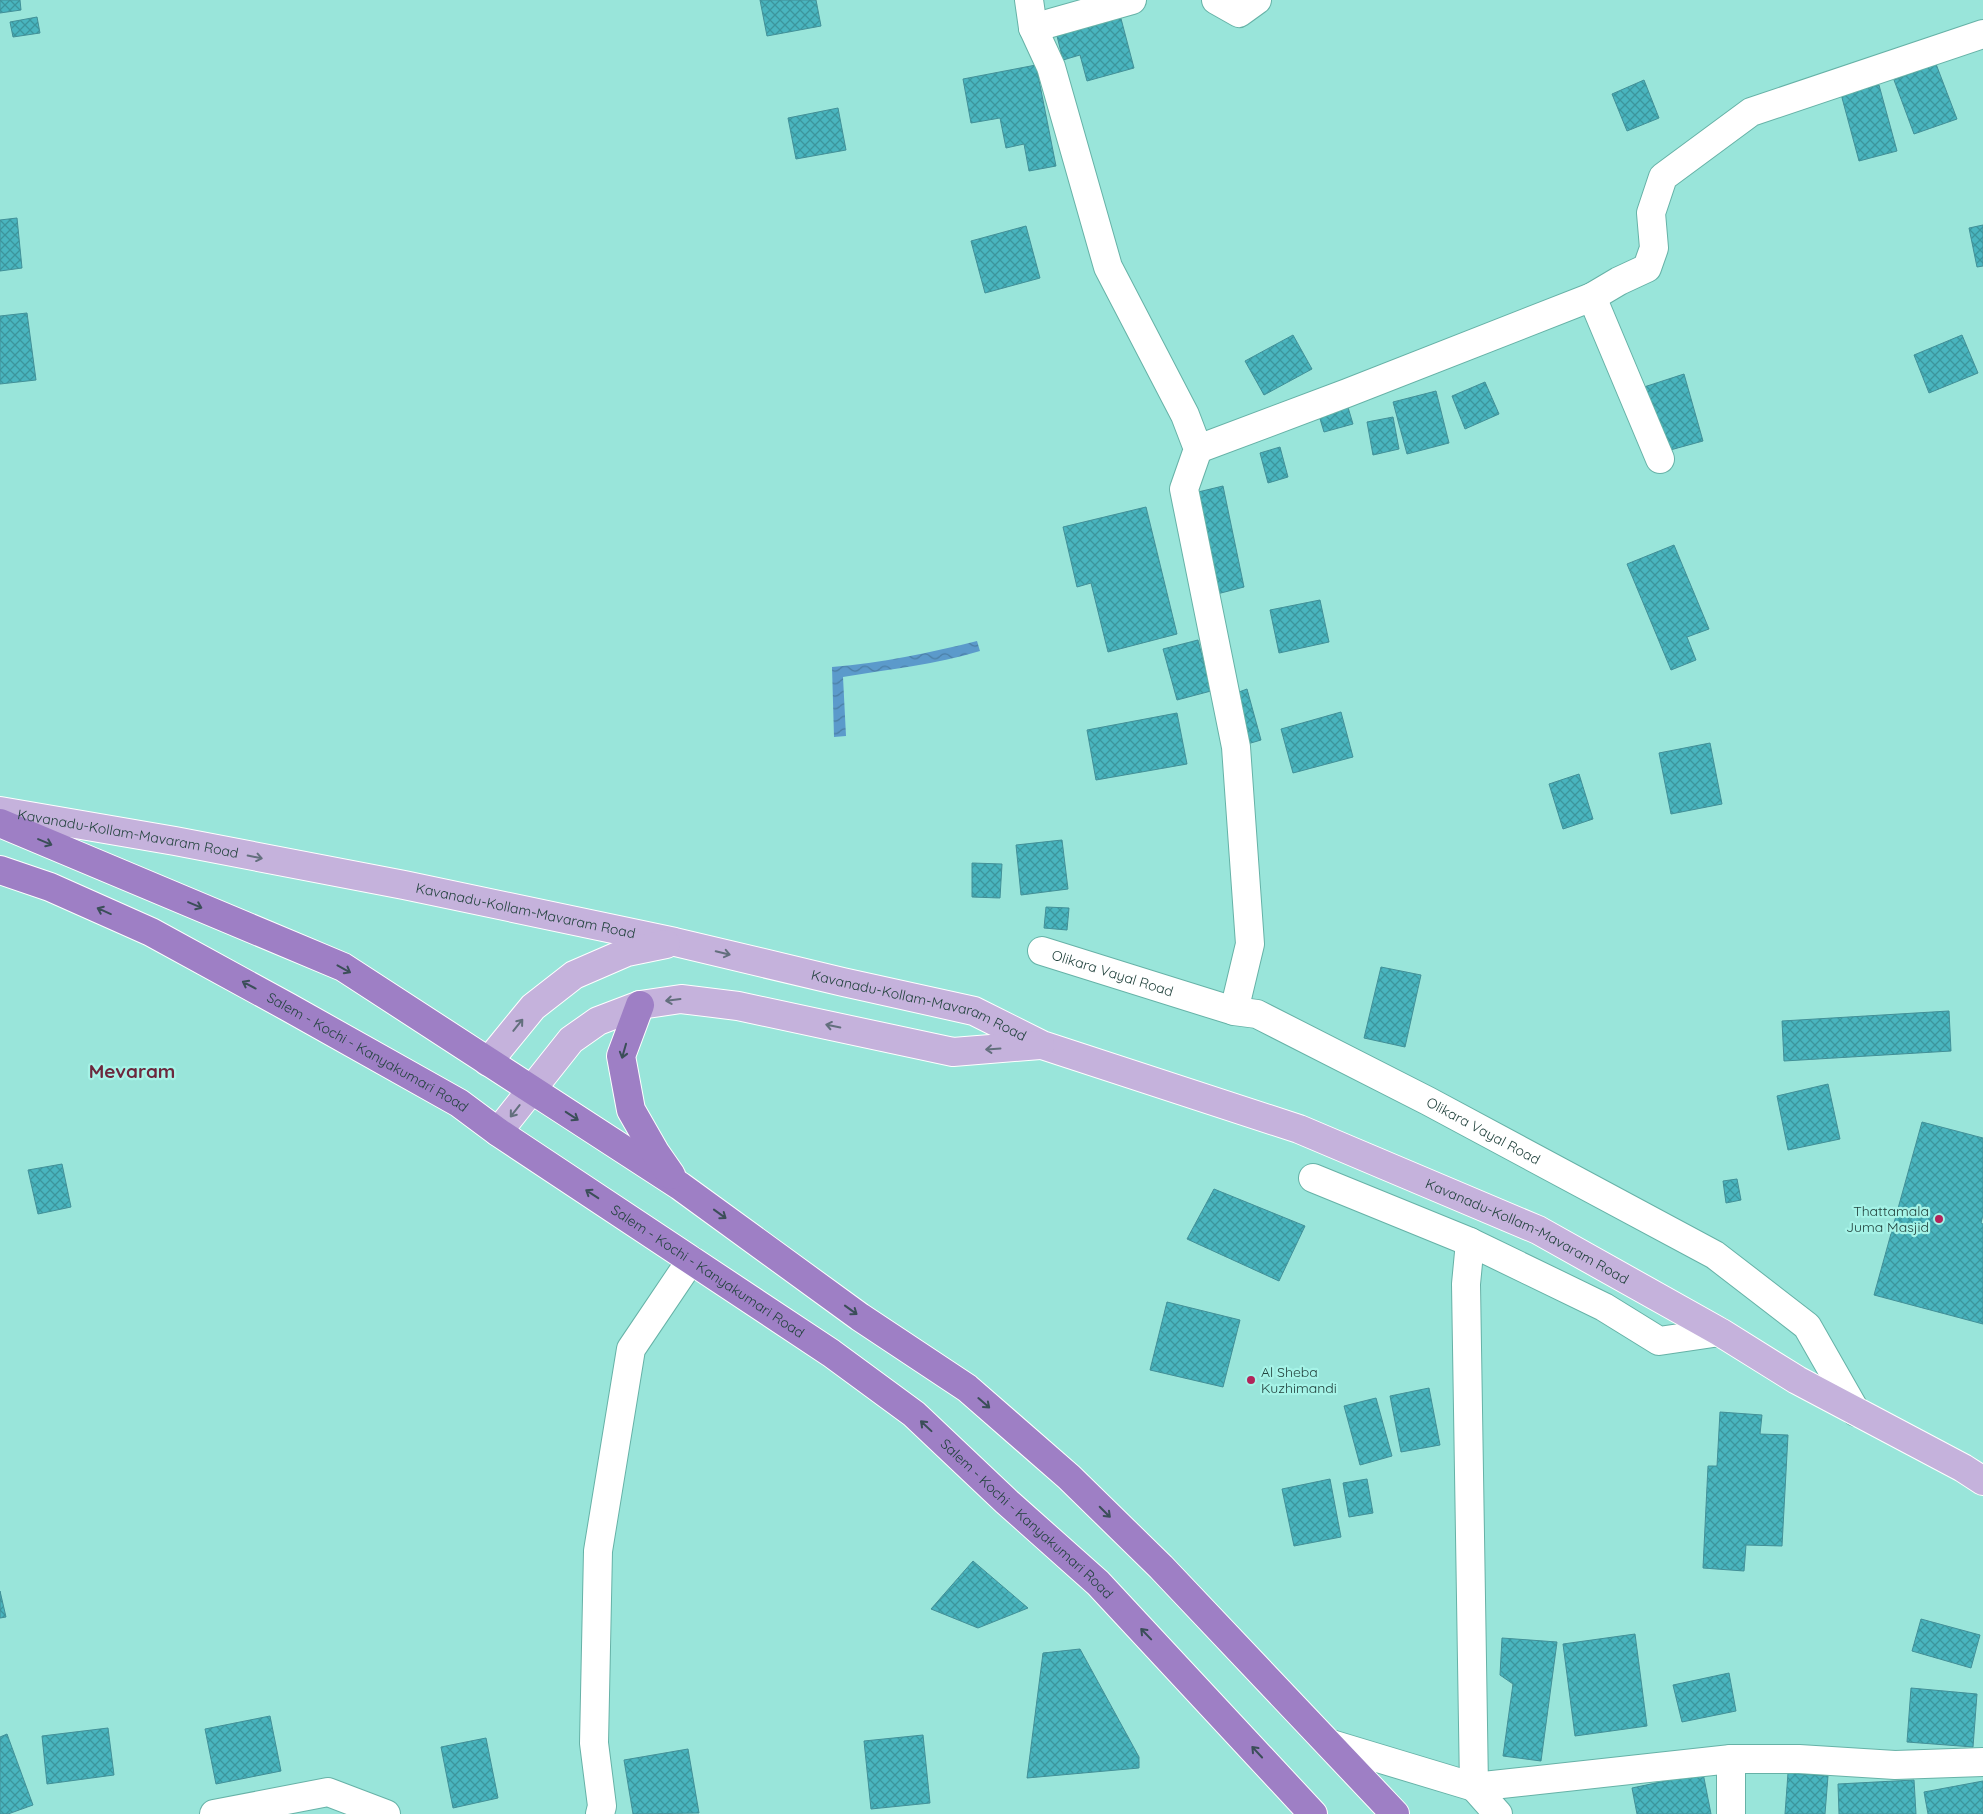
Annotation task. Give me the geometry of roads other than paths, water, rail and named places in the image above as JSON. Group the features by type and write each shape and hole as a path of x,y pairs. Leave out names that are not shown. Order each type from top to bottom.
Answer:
{"highway":[{"path":"0,823 342,967 680,1186 860,1316 967,1388 1070,1477 1154,1560 1395,1814"},
{"name":"Salem - Kochi - Kanyakumari Road","path":"0,870 50,887 151,932 288,1006 459,1103 498,1132 831,1353 914,1414 1006,1501 1098,1583 1314,1814"},
{"path":"640,1005 621,1056 631,1110 655,1152 680,1186"}],"main road":[{"name":"Kavanadu-Kollam-Mavaram Road","path":"0,811 185,843 384,882 675,942 974,1011 1042,1045 1299,1129 1538,1230 1720,1332 1797,1380 1963,1468 1983,1481"},
{"path":"488,1062 533,1007 574,975 627,952 675,942"},
{"name":"Kavanadu-Kollam-Mavaram Road","path":"498,1132 571,1040 598,1021 640,1005 681,999 738,1006 953,1052 1042,1045"}],"street":[{"path":"1029,0 1033,28 1051,67 1108,267 1185,415 1198,449 1184,489 1236,747 1243,831 1250,944 1234,1011"},
{"path":"1033,28 1132,0"},
{"path":"1216,0 1239,13 1257,0"},
{"path":"1198,449 1347,394 1592,297 1619,281 1647,268 1654,248 1651,213 1663,177 1751,112 1983,34"},
{"path":"1592,297 1660,459"},
{"name":"Olikara Vayal Road","path":"1042,951 1234,1011 1257,1014 1428,1101 1715,1255 1807,1326 1856,1412"},
{"path":"1313,1178 1470,1242 1604,1307 1659,1341 1720,1332"},
{"path":"1470,1242 1466,1284 1474,1787 1498,1814"},
{"path":"600,1814 602,1806 594,1743 598,1551 631,1349 691,1260"},
{"path":"1328,1743 1474,1787 1731,1758 1799,1759 1895,1765 1983,1762"},
{"path":"1731,1758 1731,1814"},
{"path":"1279,1777 1294,1814"},
{"path":"214,1814 328,1792 386,1814"}],"water":[{"path":"977,641 980,651 963,656 843,677 846,736 834,737 832,667 905,657"}],"place":[{"name":"Thattamala Juma Masjid","path":"1939,1219"},
{"name":"Al Sheba Kuzhimandi","path":"1251,1380"}],"district":[{"name":"Mevaram","path":"132,1071"}]}
